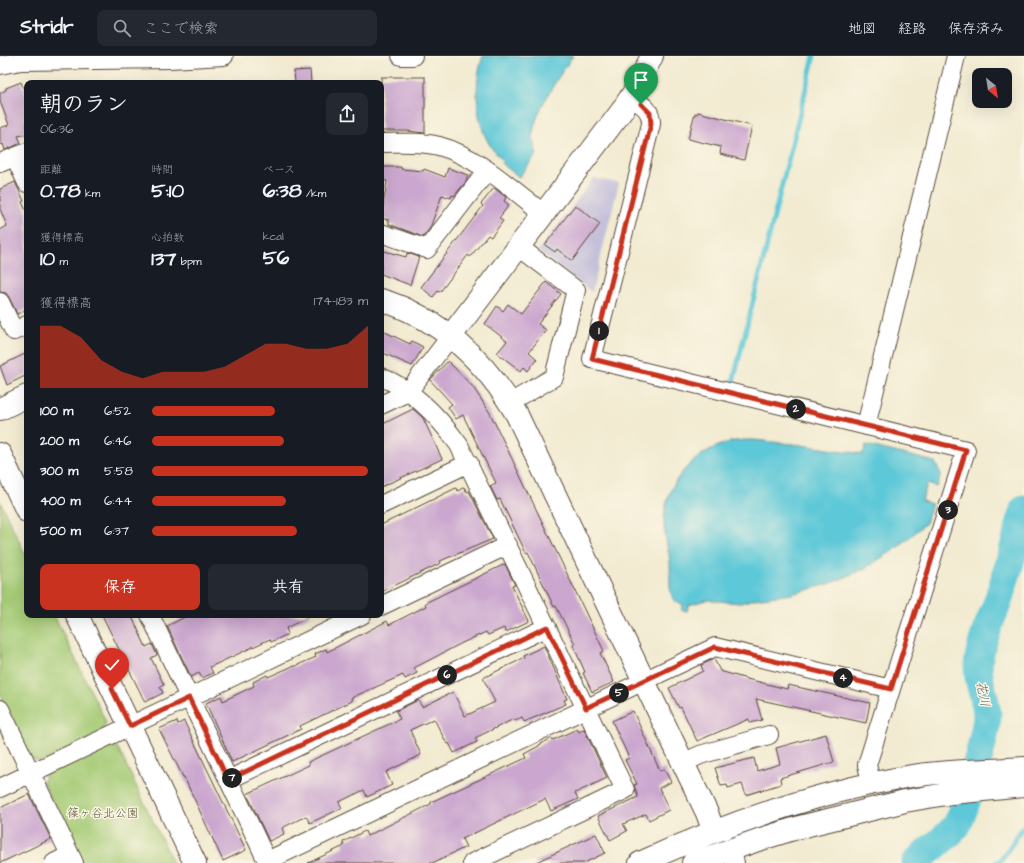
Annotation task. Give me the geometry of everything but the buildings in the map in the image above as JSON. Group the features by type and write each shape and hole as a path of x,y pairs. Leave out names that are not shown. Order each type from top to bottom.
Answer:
{"street":[{"path":"0,65 22,61 170,59 224,56"},
{"path":"401,56 413,56"},
{"path":"384,404 408,392 607,131 630,97 652,56"},
{"path":"866,426 956,56"},
{"path":"630,97 647,108 651,118 651,124 592,359 966,450 867,765 881,782"},
{"path":"384,143 424,143 438,146 465,156 544,214"},
{"path":"14,157 24,177"},
{"path":"384,234 427,249 487,171"},
{"path":"510,403 554,377 576,290 519,247"},
{"path":"384,301 426,320 450,337 478,361 493,378 510,403 683,763 714,832"},
{"path":"0,302 14,331 24,326"},
{"path":"384,379 408,392 434,413 447,429 468,463 625,790 472,863"},
{"path":"0,409 24,397"},
{"path":"0,454 24,505"},
{"path":"384,504 468,463"},
{"path":"384,605 508,545"},
{"path":"78,618 196,863"},
{"path":"151,618 268,862 715,647 891,689"},
{"path":"0,788 356,618"},
{"path":"228,780 547,627"},
{"path":"0,709 31,774 66,860"},
{"path":"683,763 700,755 769,735"},
{"path":"693,863 733,856 800,827 882,806 928,797 995,780 1024,768"},
{"path":"640,863 714,832 789,806 881,782 935,774 995,780 1024,786"}],"shaded area":[{"path":"594,178 619,183 592,292 538,251"}],"green space":[{"path":"0,501 24,552 24,618 55,618 106,722 102,733 41,762 32,759 0,693"},
{"name":"篠ヶ谷北公園","path":"107,744 118,748 173,863 81,863 43,782 46,773"}],"water":[{"path":"483,56 573,56 548,94 537,117 533,136 537,154 519,177 501,163 503,160 494,151 481,126 477,97"},
{"path":"739,440 754,440 863,454 866,445 935,462 941,474 937,487 927,484 922,501 932,504 926,523 897,548 864,569 829,584 792,594 754,599 741,603 706,600 689,605 687,611 681,610 683,604 674,601 670,587 670,563 664,523 665,509 669,495 683,472 692,462 704,453 730,442"}],"waterway":[{"path":"733,382 814,56"},
{"name":"花川","path":"916,863 947,836 956,826 970,789 987,715 978,672 980,651 997,604 1015,546 1024,510"},
{"path":"996,863 1001,860 1024,826"}],"route":[{"path":"112,689 130,726 189,698 228,780 547,627 586,708 715,647 891,689 966,450 592,359 651,124 650,113 647,108 641,104"}]}
